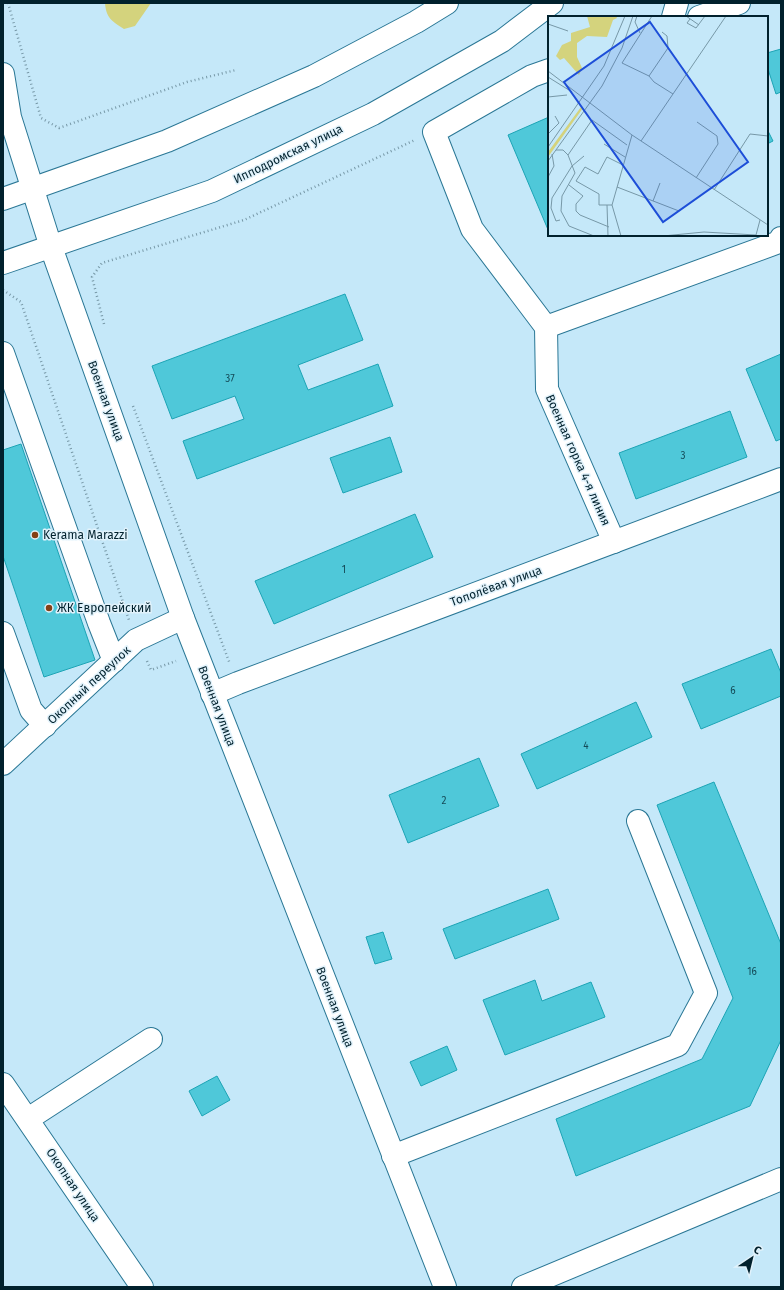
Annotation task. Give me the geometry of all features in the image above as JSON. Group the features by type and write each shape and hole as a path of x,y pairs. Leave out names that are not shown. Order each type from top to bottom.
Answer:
{"main road":[{"path":"3,199 167,141 314,76 416,22 447,3"},
{"name":"Ипподромская улица","path":"3,263 212,191 373,114 502,41 552,3"},
{"path":"673,16 676,3"},
{"path":"702,16 739,3"},
{"path":"548,70 532,76 434,132 472,229 546,327 779,242 781,238"},
{"name":"Военная улица","path":"3,74 6,111 51,247 183,618 445,1287"},
{"name":"Военная горка 4-я линия","path":"546,327 547,389 614,542"},
{"path":"3,353 99,623 114,661"},
{"name":"Тополёвая улица","path":"212,694 781,480"},
{"name":"Окопный переулок","path":"3,764 136,640 183,618"},
{"path":"3,632 31,710 45,726"},
{"path":"393,1156 678,1046 706,993 638,821"},
{"path":"28,1119 151,1039"},
{"name":"Окопная улица","path":"3,1084 142,1287"},
{"path":"523,1287 781,1179"}],"path":[{"path":"8,3 41,118 59,128 187,82 236,70"},
{"path":"105,327 92,277 102,263 244,220 434,132"},
{"path":"3,290 21,302 136,640 151,670 197,653 221,642"},
{"path":"131,400 221,642 238,683"}],"shaded area":[{"path":"105,3 151,3 135,26 124,29 110,19"}],"building":[{"path":"781,49 781,92 776,94 768,69 768,53"},
{"path":"548,117 548,230 508,135"},
{"path":"768,131 773,141 768,144"},
{"path":"345,294 363,340 298,365 308,390 378,364 393,406 197,479 183,441 244,419 235,396 172,419 152,366"},
{"path":"781,354 781,439 776,441 746,369"},
{"path":"730,411 747,457 636,499 619,453"},
{"path":"390,437 402,472 343,493 330,458"},
{"name":"ЖК Европейский","path":"21,444 95,660 44,677 3,556 3,450"},
{"path":"415,514 433,557 274,624 255,581"},
{"path":"771,649 781,673 781,696 701,729 682,684"},
{"path":"636,702 652,737 537,789 521,754"},
{"path":"479,758 499,806 408,843 389,795"},
{"path":"714,782 781,944 781,1040 750,1106 576,1176 556,1119 702,1059 733,998 657,805"},
{"path":"548,889 559,919 455,959 443,929"},
{"path":"383,932 392,959 375,964 366,937"},
{"path":"535,980 542,1001 591,982 605,1017 505,1055 483,1000"},
{"path":"447,1046 457,1070 421,1086 410,1062"},
{"path":"217,1076 230,1100 202,1116 189,1091"}],"place":[{"name":"Kerama Marazzi","path":"35,535"},
{"name":"ЖК Европейский","path":"49,608"}]}
